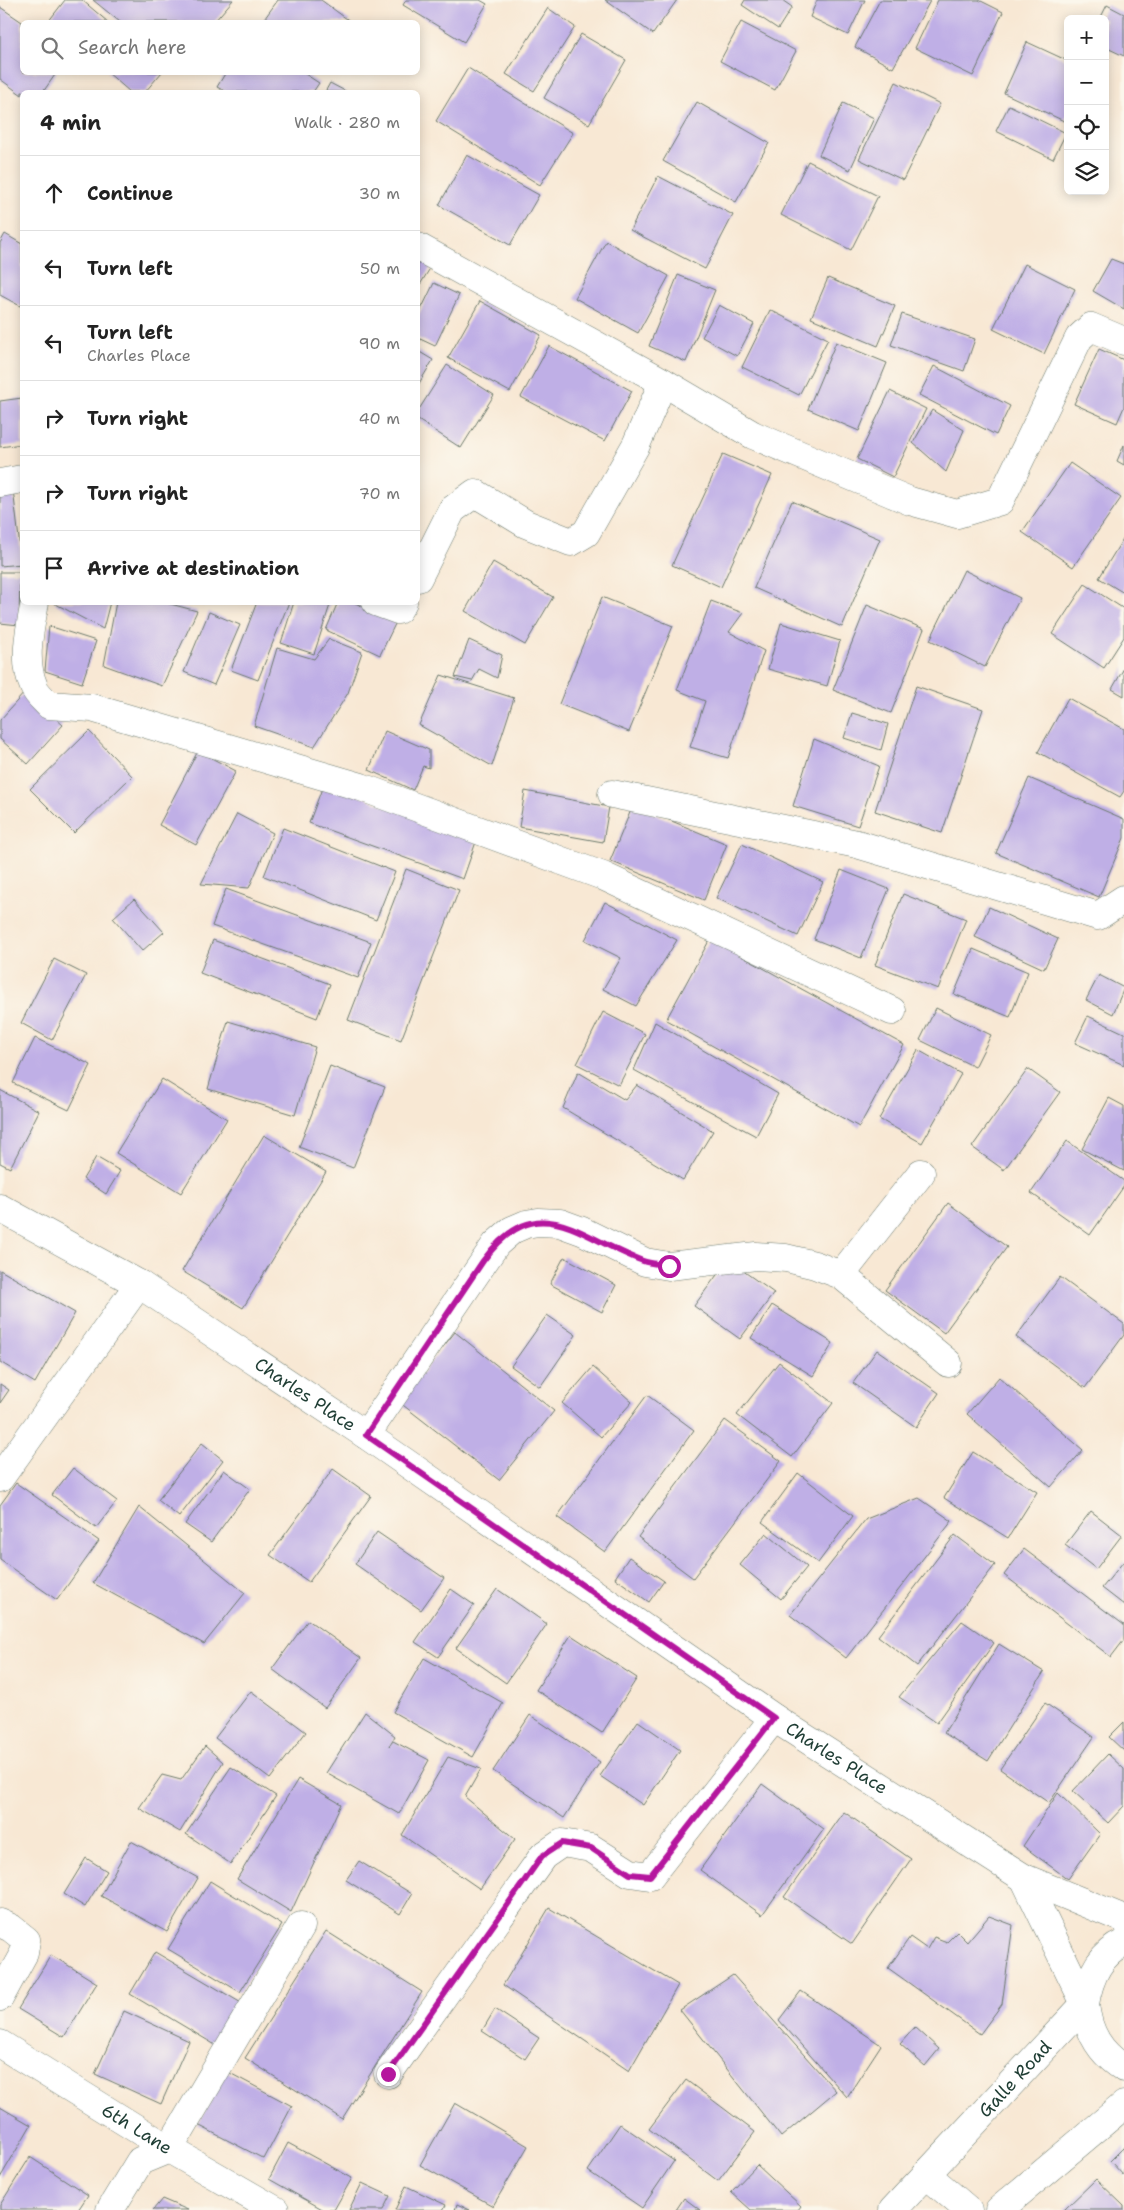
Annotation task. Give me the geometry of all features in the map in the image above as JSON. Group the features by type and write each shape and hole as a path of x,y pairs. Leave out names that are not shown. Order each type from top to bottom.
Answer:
{"main road":[{"path":"420,248 663,382 753,435 910,501 957,514 1000,501 1079,338 1091,327 1124,341"},
{"path":"420,574 452,510 475,493 548,534 571,542 586,533 636,445 663,382"},
{"path":"0,483 20,479"},
{"path":"34,605 27,644 30,668 34,688 49,705 92,708 370,791 603,876 892,1011"},
{"path":"384,605 398,610 401,605"},
{"path":"612,794 857,844 1098,916 1124,899"},
{"path":"841,1275 920,1173"},
{"name":"Charles Place","path":"0,1208 139,1284 366,1435 774,1718 1024,1878 1124,1919"},
{"path":"366,1435 496,1244 512,1230 526,1224 538,1222 560,1223 582,1231 645,1262 669,1266 756,1256 786,1258 841,1275 948,1363"},
{"path":"0,1478 139,1284"},
{"path":"388,2074 542,1856 562,1843 591,1848 630,1874 650,1876 774,1718"},
{"path":"1024,1878 1085,2004 1087,2019 1098,2045 1106,2055 1124,2068"},
{"path":"0,1923 11,1928 26,1940 24,1954 0,1997"},
{"path":"110,2210 140,2162 169,2149 301,1926"},
{"name":"Galle Road","path":"893,2210 1085,2004 1092,1974 1103,1958 1124,1943"},
{"name":"6th Lane","path":"0,2044 169,2149 275,2210"},
{"path":"999,2210 1124,2105"},
{"path":"926,2174 968,2210"}],"building":[{"path":"65,0 82,0 106,20 50,20"},
{"path":"93,0 233,0 216,20 118,20"},
{"path":"278,0 321,0 348,20 263,20"},
{"path":"406,0 480,0 487,4 464,42 403,5"},
{"path":"605,0 677,0 653,34"},
{"path":"745,0 782,0 792,7 778,29 742,5"},
{"path":"817,0 865,0 848,35 810,17"},
{"path":"880,0 930,1 893,68 855,47"},
{"path":"938,0 979,0 1003,12 973,76 915,48"},
{"path":"1107,5 1124,14 1124,56 1109,49 1109,15 1102,15"},
{"path":"0,7 20,21 20,75 55,75 44,90 20,90 20,94 0,79"},
{"path":"548,8 575,27 534,91 506,74"},
{"path":"741,22 796,51 775,90 720,61"},
{"path":"581,34 626,60 589,124 544,98"},
{"path":"1027,42 1064,59 1064,121 1004,93"},
{"path":"468,68 573,133 540,185 436,121"},
{"path":"110,75 159,75 147,90 128,90"},
{"path":"224,75 307,75 319,83 314,90 222,90 217,87"},
{"path":"896,82 940,104 903,180 859,159"},
{"path":"330,83 343,90 326,90"},
{"path":"697,102 769,143 736,202 663,161"},
{"path":"843,103 874,118 850,170 819,155"},
{"path":"1009,105 1064,132 1064,137 1053,159 996,131"},
{"path":"467,155 539,195 510,245 439,205"},
{"path":"808,161 878,196 851,250 781,215"},
{"path":"658,176 733,215 705,269 630,230"},
{"path":"5,234 20,243 20,306 0,295 0,243"},
{"path":"606,241 669,276 638,333 575,298"},
{"path":"420,256 432,265 420,285"},
{"path":"1111,259 1124,264 1124,309 1093,291"},
{"path":"1025,264 1075,289 1044,354 993,329"},
{"path":"678,275 715,290 686,362 649,346"},
{"path":"828,278 895,306 878,346 811,318"},
{"path":"434,283 459,295 435,346 420,339 420,312"},
{"path":"480,301 541,335 510,392 448,358"},
{"path":"719,305 754,324 737,356 702,337"},
{"path":"770,310 828,339 799,395 742,367"},
{"path":"902,314 975,339 964,371 891,345"},
{"path":"836,342 887,363 859,431 808,409"},
{"path":"549,346 632,391 605,441 521,397"},
{"path":"1099,349 1124,360 1124,407 1117,423 1074,404"},
{"path":"420,352 433,360 420,382"},
{"path":"447,365 494,395 461,448 420,421 420,408"},
{"path":"934,366 1010,406 996,435 919,395"},
{"path":"890,391 926,409 893,477 857,459"},
{"path":"20,398 20,444 0,447 0,401"},
{"path":"932,410 964,430 946,472 913,443"},
{"path":"1124,445 1124,465 1117,461"},
{"path":"723,454 772,475 721,587 672,565"},
{"path":"1070,463 1121,498 1073,567 1022,532"},
{"path":"13,489 20,547 20,564 0,566 0,493"},
{"path":"792,501 880,539 842,627 754,588"},
{"path":"1124,537 1124,593 1099,578"},
{"path":"493,562 553,597 525,645 465,611"},
{"path":"964,570 1020,598 985,667 930,640"},
{"path":"0,572 20,572 19,625 0,623"},
{"path":"1085,584 1124,609 1124,637 1104,668 1052,634"},
{"path":"602,597 673,626 629,732 559,704"},
{"path":"711,601 743,613 729,632 764,651 728,758 690,747 705,701 677,690"},
{"path":"58,605 109,605 103,629"},
{"path":"115,605 174,605 197,611 162,686 104,665"},
{"path":"256,605 288,605 258,680 231,670"},
{"path":"293,605 330,605 314,654 281,643"},
{"path":"337,605 359,605 396,622 380,655 326,630"},
{"path":"867,605 924,629 891,713 833,690"},
{"path":"209,612 240,625 214,685 184,672"},
{"path":"781,623 840,641 827,686 768,669"},
{"path":"49,626 96,641 82,683 45,671"},
{"path":"329,639 362,652 348,693 314,747 254,726 277,648 314,659"},
{"path":"469,640 502,655 497,678 479,669 472,681 455,677"},
{"path":"1124,668 1124,696 1112,689"},
{"path":"441,675 514,698 492,766 419,725"},
{"path":"916,686 983,709 942,833 875,811"},
{"path":"25,692 63,725 28,764 0,739 0,720"},
{"path":"1068,698 1124,729 1124,791 1120,797 1038,752"},
{"path":"852,713 888,724 881,750 844,738"},
{"path":"89,731 132,776 74,833 30,789"},
{"path":"385,731 429,750 429,768 423,766 413,790 369,770"},
{"path":"814,739 879,766 858,826 793,806"},
{"path":"198,751 236,771 196,845 159,825"},
{"path":"1029,778 1124,819 1124,838 1099,897 996,853"},
{"path":"324,783 477,839 463,879 309,823"},
{"path":"525,791 609,807 603,842 519,827"},
{"path":"633,805 727,844 704,900 610,861"},
{"path":"237,814 273,833 249,888 201,884"},
{"path":"283,828 395,872 376,920 264,876"},
{"path":"742,844 823,882 798,936 716,898"},
{"path":"406,869 459,890 401,1040 348,1020"},
{"path":"841,870 889,889 861,958 814,939"},
{"path":"226,889 371,942 358,978 212,926"},
{"path":"903,894 966,919 938,989 875,965"},
{"path":"134,899 164,932 142,951 113,918"},
{"path":"605,902 677,940 636,1006 603,989 621,958 585,940"},
{"path":"989,907 1058,939 1044,969 975,937"},
{"path":"710,939 904,1045 859,1127 666,1020"},
{"path":"213,940 330,984 317,1018 200,973"},
{"path":"973,949 1028,972 1010,1017 954,994"},
{"path":"54,959 86,975 52,1040 21,1023"},
{"path":"1099,975 1124,988 1113,1014 1086,1000"},
{"path":"936,1008 991,1035 975,1067 920,1040"},
{"path":"603,1012 645,1034 619,1085 577,1064"},
{"path":"1088,1016 1124,1033 1124,1065 1075,1043"},
{"path":"228,1021 315,1047 295,1115 208,1089"},
{"path":"655,1022 778,1094 756,1136 634,1070"},
{"path":"35,1038 91,1065 69,1110 13,1083"},
{"path":"918,1050 961,1074 922,1143 879,1119"},
{"path":"330,1066 385,1087 353,1168 299,1147"},
{"path":"1028,1069 1060,1092 1004,1170 972,1147"},
{"path":"578,1072 625,1100 637,1085 713,1131 683,1180 563,1108"},
{"path":"162,1079 227,1119 181,1193 116,1153"},
{"path":"0,1090 39,1111 10,1168 0,1163"},
{"path":"1109,1098 1124,1106 1124,1171 1082,1149"},
{"path":"264,1135 326,1172 243,1308 182,1271"},
{"path":"1067,1141 1124,1181 1124,1186 1090,1235 1031,1193"},
{"path":"96,1157 120,1171 106,1194 83,1179"},
{"path":"948,1203 1007,1247 944,1333 885,1290"},
{"path":"564,1257 616,1285 602,1312 550,1284"},
{"path":"728,1260 774,1293 740,1339 694,1306"},
{"path":"0,1270 75,1313 35,1383 0,1362"},
{"path":"1060,1277 1124,1324 1124,1335 1085,1388 1016,1337"},
{"path":"772,1305 833,1343 813,1376 751,1338"},
{"path":"547,1315 576,1335 540,1387 511,1366"},
{"path":"455,1332 554,1411 499,1480 399,1402"},
{"path":"877,1350 939,1393 916,1427 853,1383"},
{"path":"779,1362 833,1403 792,1457 737,1415"},
{"path":"593,1367 632,1402 601,1437 562,1403"},
{"path":"999,1377 1083,1450 1051,1487 967,1414"},
{"path":"0,1384 9,1390 0,1403"},
{"path":"647,1395 694,1430 605,1552 557,1517"},
{"path":"725,1420 781,1461 693,1578 638,1537"},
{"path":"202,1443 223,1460 179,1517 158,1500"},
{"path":"973,1452 1037,1492 1008,1538 944,1498"},
{"path":"73,1468 117,1501 96,1528 52,1495"},
{"path":"333,1469 371,1496 309,1582 270,1555"},
{"path":"224,1470 250,1489 211,1542 185,1524"},
{"path":"798,1473 853,1516 818,1563 762,1522"},
{"path":"16,1483 99,1541 57,1600 0,1560 0,1505"},
{"path":"919,1498 952,1521 846,1658 790,1615 866,1519"},
{"path":"139,1507 245,1593 204,1644 93,1583"},
{"path":"1091,1511 1122,1535 1096,1569 1065,1545"},
{"path":"377,1532 444,1578 421,1610 355,1564"},
{"path":"766,1533 807,1567 781,1599 740,1565"},
{"path":"955,1535 995,1565 917,1666 878,1636"},
{"path":"1024,1549 1124,1625 1124,1640 1111,1657 1004,1575"},
{"path":"629,1557 664,1581 649,1602 615,1578"},
{"path":"1124,1561 1124,1605 1102,1588"},
{"path":"451,1589 474,1605 438,1657 415,1642"},
{"path":"497,1589 547,1624 506,1683 456,1648"},
{"path":"308,1620 361,1658 325,1708 272,1669"},
{"path":"962,1621 994,1643 937,1723 899,1697"},
{"path":"571,1635 637,1678 602,1733 536,1690"},
{"path":"999,1644 1044,1672 988,1761 944,1733"},
{"path":"424,1658 503,1703 473,1757 393,1712"},
{"path":"251,1691 306,1732 270,1779 215,1738"},
{"path":"1045,1703 1094,1737 1049,1803 1000,1769"},
{"path":"365,1712 395,1736 389,1746 393,1741 429,1760 399,1814 326,1773"},
{"path":"530,1715 600,1762 564,1818 493,1771"},
{"path":"638,1721 680,1750 643,1805 600,1776"},
{"path":"1124,1722 1124,1751 1109,1737"},
{"path":"205,1746 223,1762 180,1832 139,1808 162,1775 181,1780"},
{"path":"1108,1754 1124,1769 1124,1806 1108,1823 1073,1791"},
{"path":"448,1757 481,1769 465,1797 515,1839 480,1889 402,1835"},
{"path":"231,1767 276,1796 231,1864 186,1834"},
{"path":"298,1779 341,1804 291,1912 237,1879"},
{"path":"762,1784 824,1829 762,1915 700,1870"},
{"path":"1058,1793 1100,1834 1068,1879 1023,1846"},
{"path":"844,1812 911,1859 852,1944 784,1897"},
{"path":"131,1841 198,1878 167,1932 101,1896"},
{"path":"86,1858 107,1871 85,1907 64,1894"},
{"path":"359,1861 412,1894 400,1914 346,1880"},
{"path":"210,1881 282,1925 240,1992 168,1949"},
{"path":"549,1908 678,1985 629,2071 503,1985"},
{"path":"989,1916 1013,1925 1002,2004 980,2034 888,1968 910,1937 927,1949 934,1937 947,1942 957,1932 967,1942"},
{"path":"326,1931 422,1992 342,2119 245,2058"},
{"path":"155,1952 243,2004 217,2046 130,1994"},
{"path":"51,1955 97,1983 64,2037 18,2009"},
{"path":"733,1975 836,2091 781,2137 680,2010"},
{"path":"801,1991 881,2045 847,2097 779,2020"},
{"path":"495,2009 539,2038 525,2059 482,2031"},
{"path":"124,2011 189,2041 161,2104 95,2074"},
{"path":"915,2027 939,2049 925,2066 900,2044"},
{"path":"226,2071 292,2106 264,2159 198,2125"},
{"path":"686,2080 755,2132 718,2181 649,2129"},
{"path":"455,2103 528,2146 493,2206 420,2165"},
{"path":"0,2107 31,2125 0,2178"},
{"path":"620,2124 674,2161 642,2208 588,2171"},
{"path":"288,2143 352,2178 334,2210 324,2210 269,2179"},
{"path":"1124,2147 1124,2176 1110,2161"},
{"path":"30,2157 88,2195 78,2210 0,2210 0,2205"},
{"path":"757,2165 801,2206 798,2210 751,2210 731,2192"},
{"path":"1096,2179 1124,2206 1124,2210 1064,2210"},
{"path":"362,2183 390,2196 383,2210 349,2210"},
{"path":"406,2186 446,2205 443,2210 395,2210"},
{"path":"684,2198 700,2210 676,2210"},
{"path":"162,2199 188,2210 153,2210"},
{"path":"457,2204 470,2210 455,2210"}],"route":[{"path":"388,2074 542,1856 562,1843 591,1848 630,1874 650,1876 774,1718 366,1435 483,1261 496,1244 512,1230 526,1224 538,1222 560,1223 582,1231 619,1251 645,1262 669,1266"}]}
